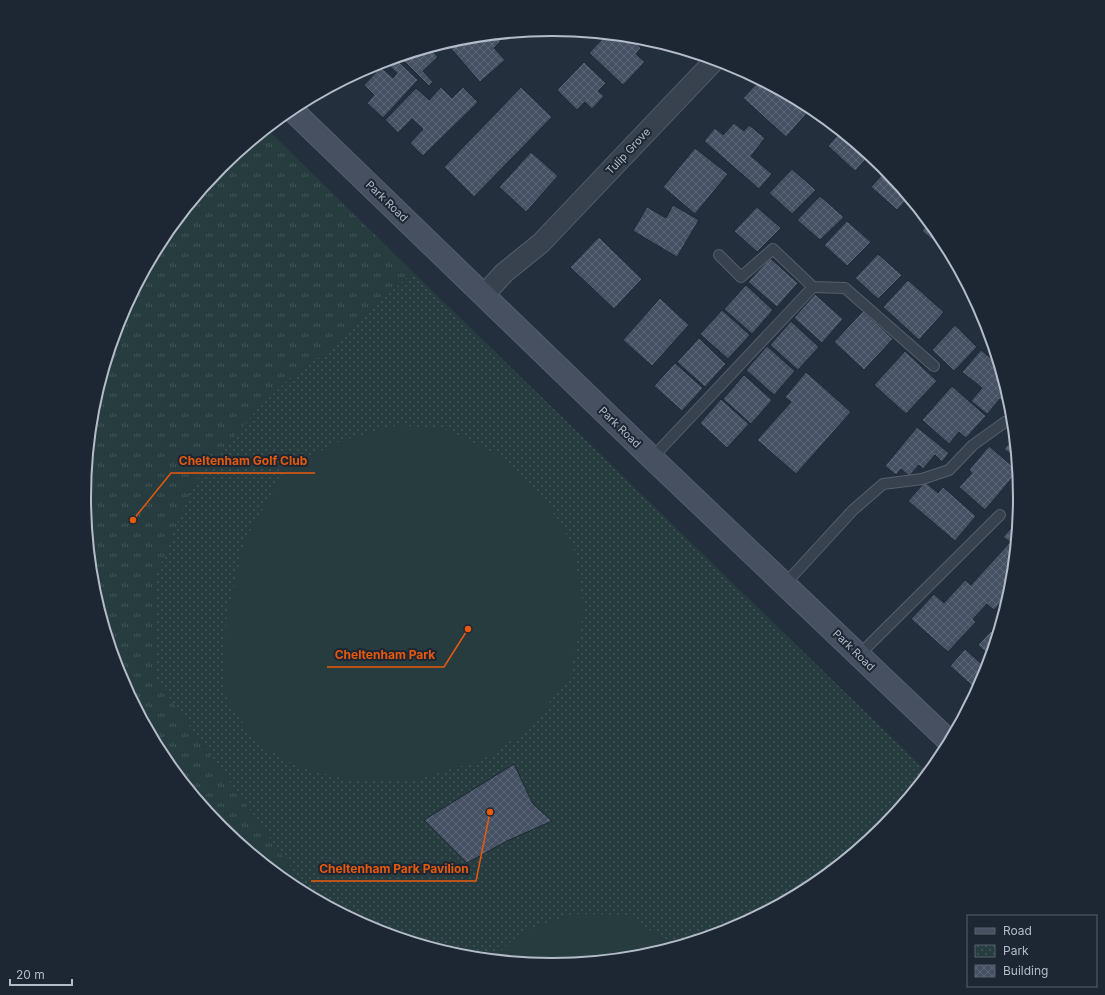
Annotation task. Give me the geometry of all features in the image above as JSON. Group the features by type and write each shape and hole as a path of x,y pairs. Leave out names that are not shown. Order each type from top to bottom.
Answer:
{"street":[{"name":"Tulip Grove","path":"488,299 504,273 542,243 711,64"},
{"name":"Park Road","path":"296,114 652,458 946,738"}],"lane":[{"path":"719,254 741,277 773,249 813,287 845,288 934,366"},
{"path":"652,458 813,287"},
{"path":"785,584 853,510 883,484 922,479 949,470 973,445 1005,422"},
{"path":"859,655 1000,515"}],"green space":[{"path":"270,132 413,272 318,358 290,378 156,679 304,886 272,864 226,824 186,778 153,728 126,674 115,646 100,588 92,528 92,467 95,437 107,378 115,349 126,321 153,267 186,217 226,171"},
{"path":"413,272 925,770 879,824 833,864 809,881 757,911 729,924 701,935 643,950 583,958 552,959 492,955 462,950 404,935 376,924 348,911 304,886 156,679 155,579 193,484 257,410 290,378 318,358"},
{"path":"399,425 447,430 497,455 545,500 573,545 584,611 570,675 531,727 482,760 414,780 351,781 297,766 256,743 223,692 226,620 244,542 285,470 340,441"},
{"path":"572,914 626,915 670,943 643,950 583,958 552,959 497,955 509,943 532,928"}],"building":[{"path":"499,39 501,41 494,48 505,60 480,82 450,48"},
{"path":"602,39 613,40 637,44 641,48 636,54 645,62 623,85 589,53"},
{"path":"433,52 438,57 423,71 433,82 429,86 403,60"},
{"path":"399,62 418,80 383,118 367,103 374,95 364,85 378,70 383,68 393,78 397,73 389,66"},
{"path":"584,62 606,83 598,91 604,96 592,109 585,102 577,110 557,90"},
{"path":"756,84 807,113 786,137 743,98"},
{"path":"441,87 452,98 463,87 478,102 423,156 410,143 423,129 412,119 398,133 385,120 416,88 429,100"},
{"path":"521,87 552,117 474,197 444,167"},
{"path":"734,123 744,131 749,125 765,138 751,156 772,174 759,189 704,141 715,128 723,135"},
{"path":"838,135 866,159 855,171 828,146"},
{"path":"695,148 728,174 695,214 663,187"},
{"path":"531,152 558,176 526,212 499,187"},
{"path":"792,169 816,190 792,214 769,193"},
{"path":"882,174 905,201 897,210 871,187"},
{"path":"820,196 844,217 820,240 797,220"},
{"path":"673,205 699,220 677,257 633,231 647,207 666,218"},
{"path":"757,207 781,228 757,252 734,231"},
{"path":"847,221 871,242 847,266 824,245"},
{"path":"926,226 937,242 936,243 922,231"},
{"path":"599,237 642,279 614,309 570,267"},
{"path":"878,254 902,275 878,299 855,278"},
{"path":"770,258 798,283 777,307 748,282"},
{"path":"908,280 944,312 919,340 883,307"},
{"path":"746,285 773,310 752,334 724,309"},
{"path":"815,294 843,319 822,343 794,318"},
{"path":"660,298 689,325 652,366 623,340"},
{"path":"722,310 750,335 728,359 700,334"},
{"path":"863,311 893,339 864,370 834,342"},
{"path":"791,321 819,347 798,370 770,345"},
{"path":"955,325 977,347 954,371 932,350"},
{"path":"699,338 726,364 705,387 677,362"},
{"path":"767,346 795,371 774,395 746,370"},
{"path":"981,350 993,360 1004,403 1000,399 987,414 971,401 982,388 962,372"},
{"path":"905,351 937,381 906,414 874,385"},
{"path":"675,363 703,388 682,411 654,386"},
{"path":"806,372 851,412 796,474 757,440 791,402 785,397"},
{"path":"744,375 772,400 751,424 723,399"},
{"path":"952,386 986,416 966,438 959,432 949,444 922,420"},
{"path":"721,399 749,424 727,448 700,423"},
{"path":"917,427 949,453 942,462 935,455 923,469 919,465 909,476 901,469 896,475 885,466"},
{"path":"1010,441 1012,455 1004,449"},
{"path":"989,446 1013,467 1013,477 985,510 959,487 972,473 969,470"},
{"path":"925,482 938,493 943,487 976,516 955,541 908,501"},
{"path":"1013,526 1010,558 1002,601 994,610 987,604 973,619 976,622 948,652 911,619 934,594 944,603 965,580 971,585 1010,542 1003,537"},
{"path":"991,631 994,633 987,653 978,645"},
{"path":"965,649 983,665 973,687 950,666"},
{"path":"514,764 533,804 552,821 507,841 467,863 424,820"}],"place":[{"name":"Cheltenham Golf Club","path":"133,520"},
{"name":"Cheltenham Park","path":"468,629"},
{"name":"Cheltenham Park Pavilion","path":"490,812"}]}
